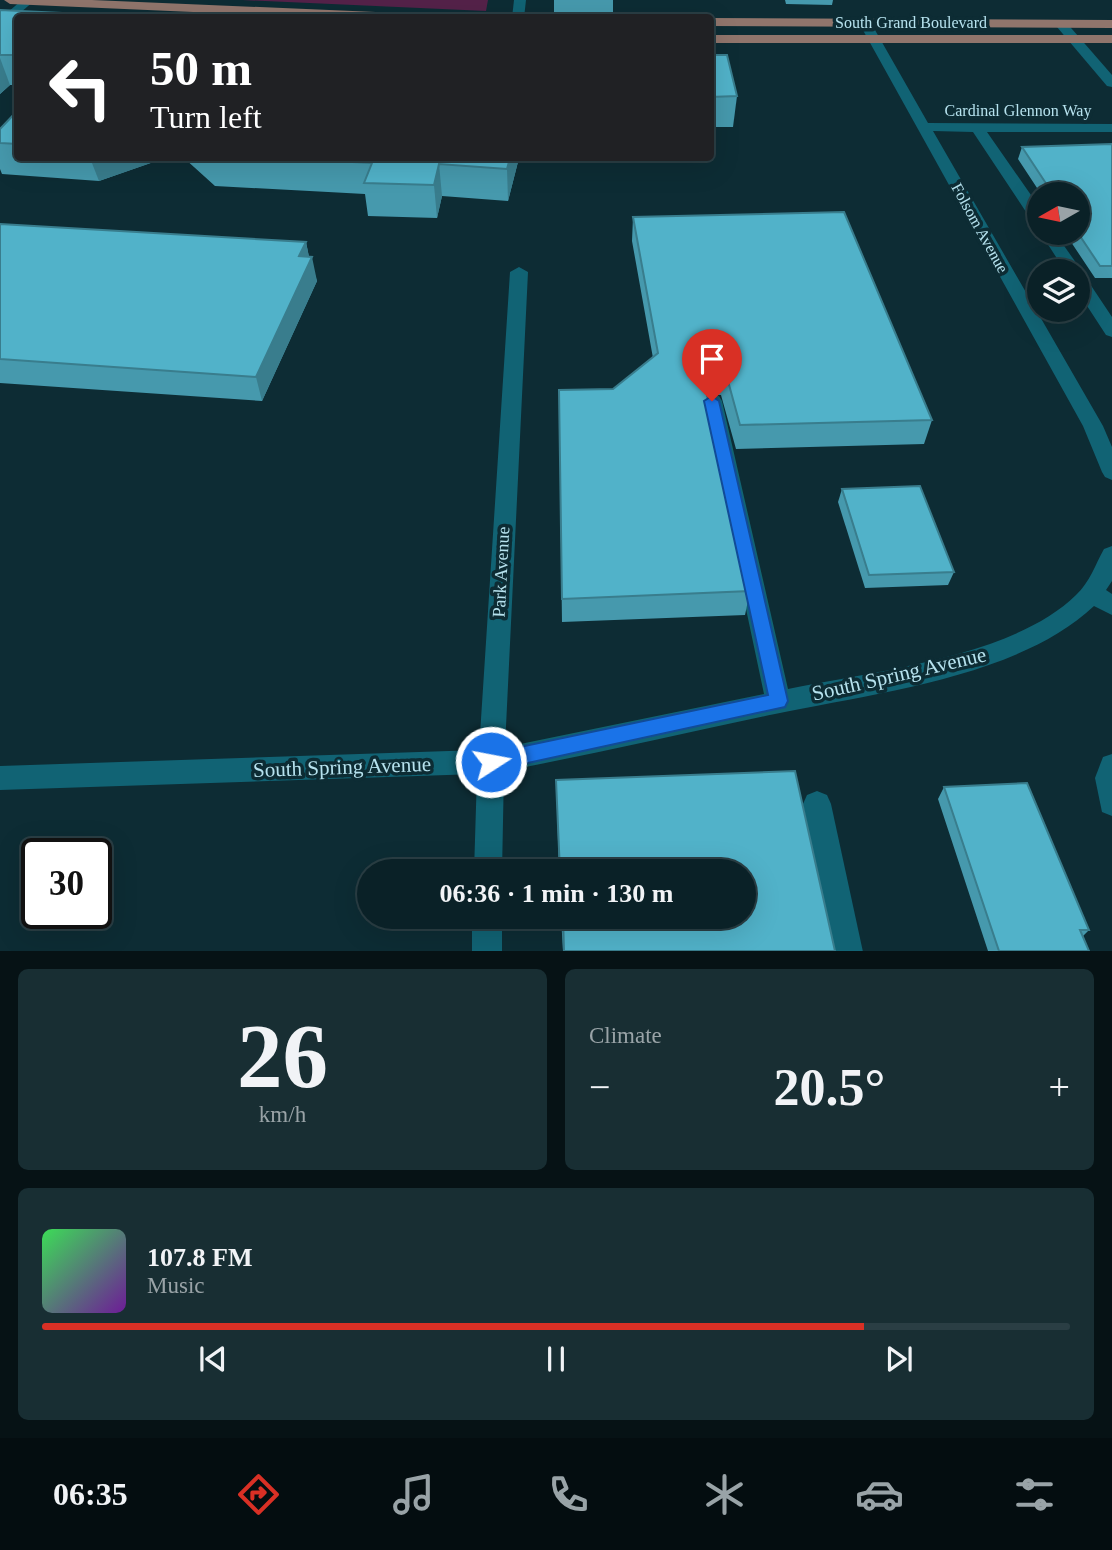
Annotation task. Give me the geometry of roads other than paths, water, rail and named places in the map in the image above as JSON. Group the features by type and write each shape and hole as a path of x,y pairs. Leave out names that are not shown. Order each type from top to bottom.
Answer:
{"main road":[{"path":"10,0 329,14"},
{"name":"South Grand Boulevard","path":"714,22 1112,24"},
{"name":"South Grand Boulevard","path":"714,39 1112,39"}],"street":[{"path":"8,19 28,1"},
{"name":"Folsom Avenue","path":"865,23 1093,426 1112,472"},
{"path":"1061,24 1112,83"},
{"name":"Cardinal Glennon Way","path":"923,127 1112,128"},
{"path":"977,127 1027,202"},
{"name":"Park Avenue","path":"488,859 491,762 519,272"},
{"path":"1090,297 1112,331"},
{"path":"712,401 778,701"},
{"path":"1102,600 1112,555"},
{"name":"South Spring Avenue","path":"0,778 491,762 954,665 1006,650 1044,634 1071,614 1102,600"},
{"path":"1112,766 1108,778 1112,803"},
{"path":"817,804 848,951"},
{"path":"487,929 487,951"}]}
